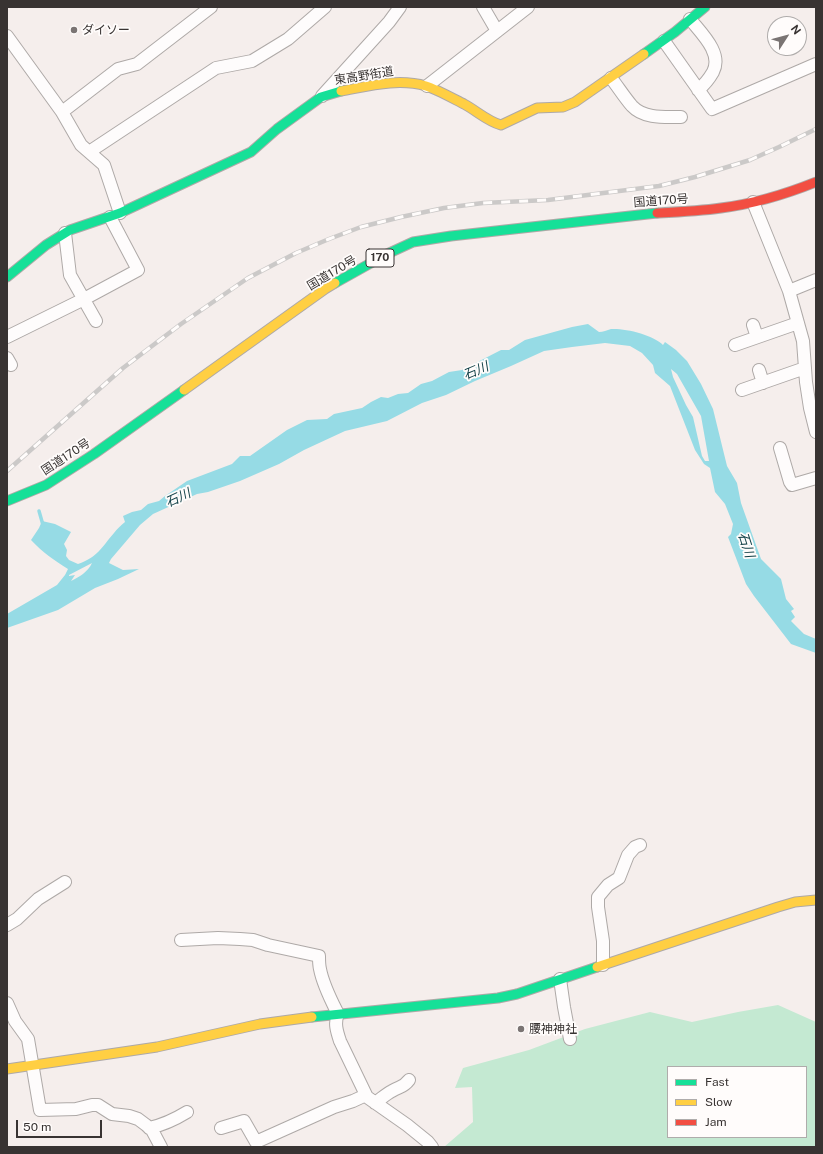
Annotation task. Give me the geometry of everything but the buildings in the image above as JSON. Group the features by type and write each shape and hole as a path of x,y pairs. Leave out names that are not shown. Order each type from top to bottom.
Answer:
{"main road":[{"name":"東高野街道","path":"7,277 46,245 70,230 115,215 251,152 277,129 321,97 339,91 385,83 408,82 427,86 465,105 491,122 501,125 537,108 564,107 575,102 664,40 705,7"},
{"name":"国道170号","path":"7,501 46,485 94,454 325,289 387,254 413,242 451,236 635,215 722,208 754,202 816,182"},
{"path":"7,1069 158,1047 228,1030 277,1021 498,998 517,994 778,907 795,902 816,900"}],"street":[{"path":"62,112 118,70 137,64 211,7"},
{"path":"89,152 216,68 252,61 288,39 325,7"},
{"path":"321,97 389,22 400,7"},
{"path":"483,7 497,30"},
{"path":"427,86 528,7"},
{"path":"690,20 714,51 716,65 713,72 698,90"},
{"path":"7,36 62,112 81,145 104,165 115,215 138,270 84,299 7,337"},
{"path":"664,40 712,109 816,64"},
{"path":"611,78 633,107 638,111 648,115 661,117 681,117"},
{"path":"754,202 789,291 803,341 810,408 816,432"},
{"path":"65,233 70,275 96,321"},
{"path":"789,291 816,280"},
{"path":"735,345 798,324"},
{"path":"754,325 757,337"},
{"path":"742,390 805,368"},
{"path":"759,370 763,383"},
{"path":"786,454 790,482 792,484 816,478"},
{"path":"603,965 603,941 599,918 598,896 608,885 618,878 628,855 635,847 640,845"},
{"path":"7,925 17,919 38,899 65,882"},
{"path":"181,940 218,938 253,940 268,945 319,956 323,980 338,1014 336,1019 337,1032 340,1041 371,1099 407,1125 432,1147"},
{"path":"560,979 570,1040"},
{"path":"7,1003 14,1021 28,1039 40,1110 76,1109 98,1105 112,1114 129,1116 138,1119 149,1128 161,1147"},
{"path":"221,1128 244,1121 256,1142 334,1107 371,1099 405,1086 409,1080"},
{"path":"149,1128 164,1124 186,1112"}],"green space":[{"path":"778,1005 816,1022 816,1147 444,1147 473,1122 472,1087 455,1088 463,1068 529,1050 585,1029 650,1012 692,1022"}],"water":[{"name":"石川","path":"588,324 599,332 617,329 646,335 659,341 663,345 665,342 687,361 701,384 713,409 727,466 737,483 741,503 761,559 781,579 786,599 794,609 791,611 795,617 791,621 804,634 816,639 816,653 791,644 746,584 728,537 731,534 733,524 725,504 715,492 710,468 704,464 695,450 670,386 655,373 653,365 642,353 630,346 605,343 544,351 446,395 422,403 387,421 345,431 304,450 279,464 240,481 208,492 197,494 153,514 140,525 109,563 123,570 139,569 95,588 58,610 7,628 7,614 57,585 68,569 44,553 31,540 42,521 55,524 71,532 64,544 67,550 66,556 69,560 78,564 99,552 116,530 125,522 123,516 141,510 148,504 159,501 187,481 232,464 240,456 250,456 287,430 307,420 327,419 334,414 362,408 381,397 388,398 398,394 408,393 421,384 432,381 449,372 462,370 501,350 509,350 525,340","holes":["671,369 677,374 701,416 709,461 705,461 702,456 693,417 673,377","92,563 86,572 71,581 75,575 69,575"]}],"waterway":[{"path":"39,511 43,525"}],"railway":[{"path":"7,471 123,368 181,324 248,278 296,253 329,239 361,227 444,208 483,203 548,200 659,186 695,177 750,160 816,129"}],"traffic: fast":[{"path":"644,54 675,32 705,7"},
{"path":"7,277 46,245 70,230 120,213 251,152 277,129 321,97 341,91"},
{"path":"335,283 387,254 413,242 451,236 657,213"},
{"path":"7,501 46,485 94,454 184,390"},
{"path":"312,1017 498,998 517,994 597,967"}],"traffic: slow":[{"path":"341,91 394,83 426,86 464,104 491,121 501,125 537,108 563,107 575,102 644,54"},
{"path":"184,390 335,283"},
{"path":"597,967 778,907 795,902 816,900"},
{"path":"7,1069 157,1047 260,1024 312,1017"}],"traffic: jam":[{"path":"657,213 705,210 745,204 793,191 816,182"}],"place":[{"name":"ダイソー","path":"74,30"},
{"name":"腰神神社","path":"521,1029"}]}
